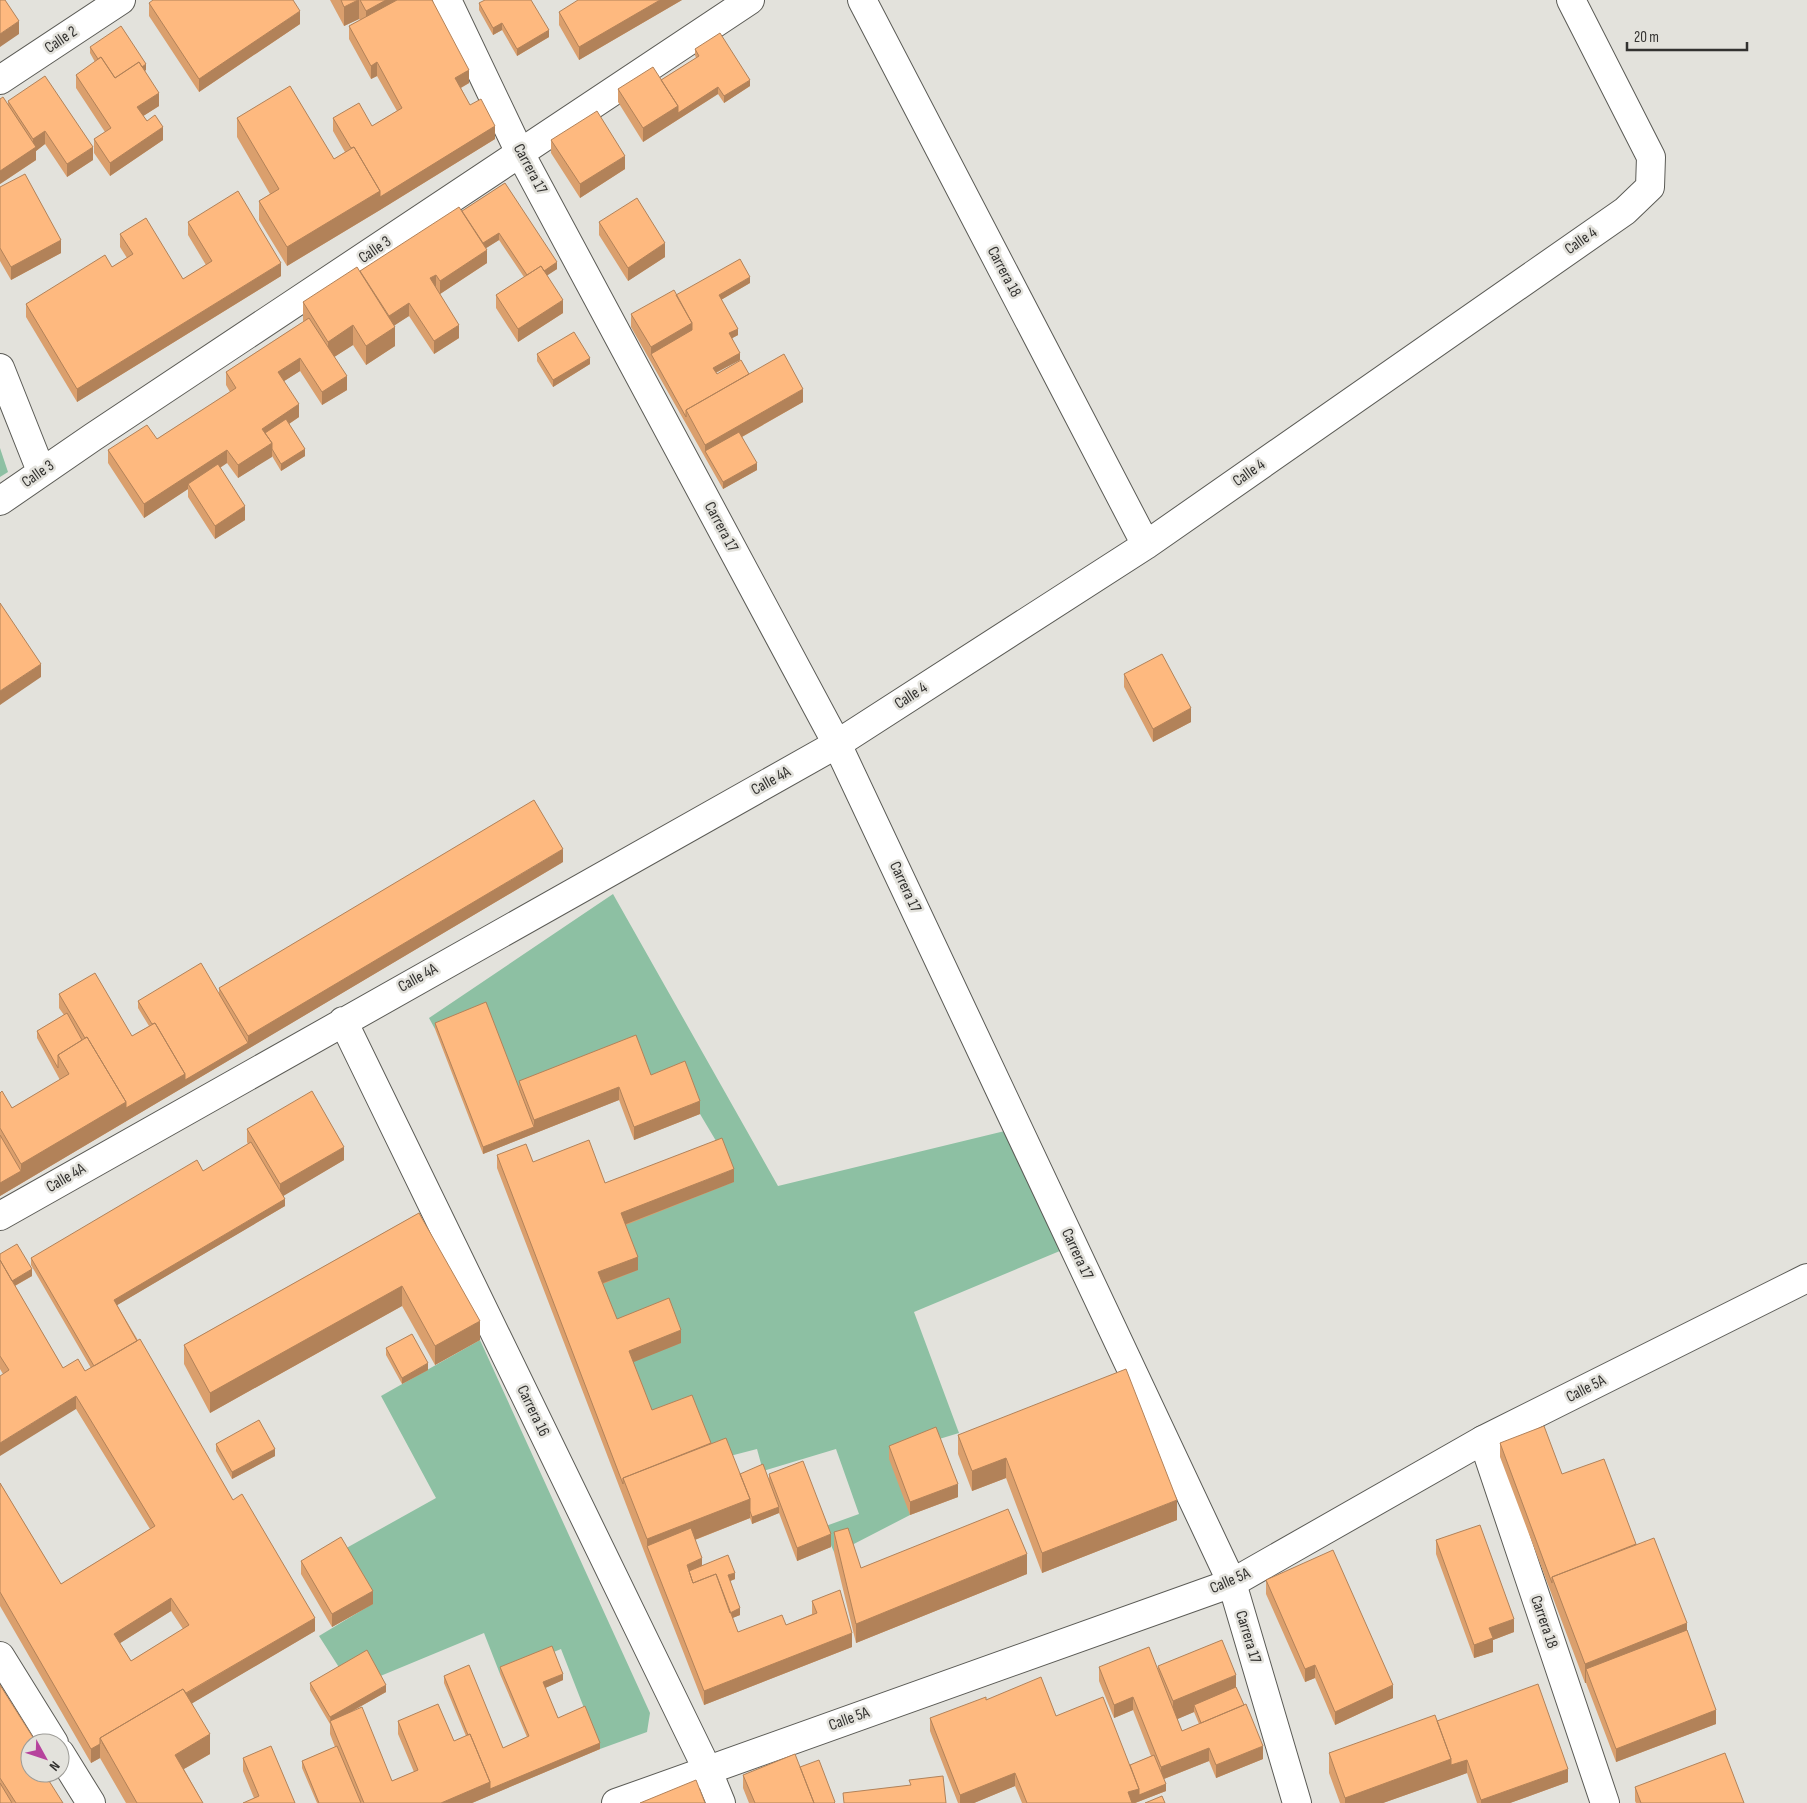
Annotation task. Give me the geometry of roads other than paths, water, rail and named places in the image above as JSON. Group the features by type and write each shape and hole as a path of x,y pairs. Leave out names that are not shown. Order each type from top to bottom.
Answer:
{"street":[{"name":"Calle 2","path":"0,80 121,0"},
{"name":"Carrera 17","path":"448,0 520,153 837,744 1232,1583 1297,1803"},
{"name":"Calle 3","path":"0,501 41,471 750,0"},
{"name":"Carrera 18","path":"862,0 1146,545"},
{"name":"Calle 4","path":"837,744 1146,545 1625,211 1650,187 1651,158 1570,0"},
{"path":"0,368 41,471"},
{"name":"Calle 4A","path":"0,1216 837,744"},
{"name":"Carrera 16","path":"343,1021 707,1769 721,1803"},
{"name":"Calle 5A","path":"616,1803 1232,1583 1483,1440 1807,1278"},
{"name":"Carrera 18","path":"1483,1440 1605,1803"},
{"path":"0,1656 48,1733"},
{"path":"70,1769 91,1803"}]}
